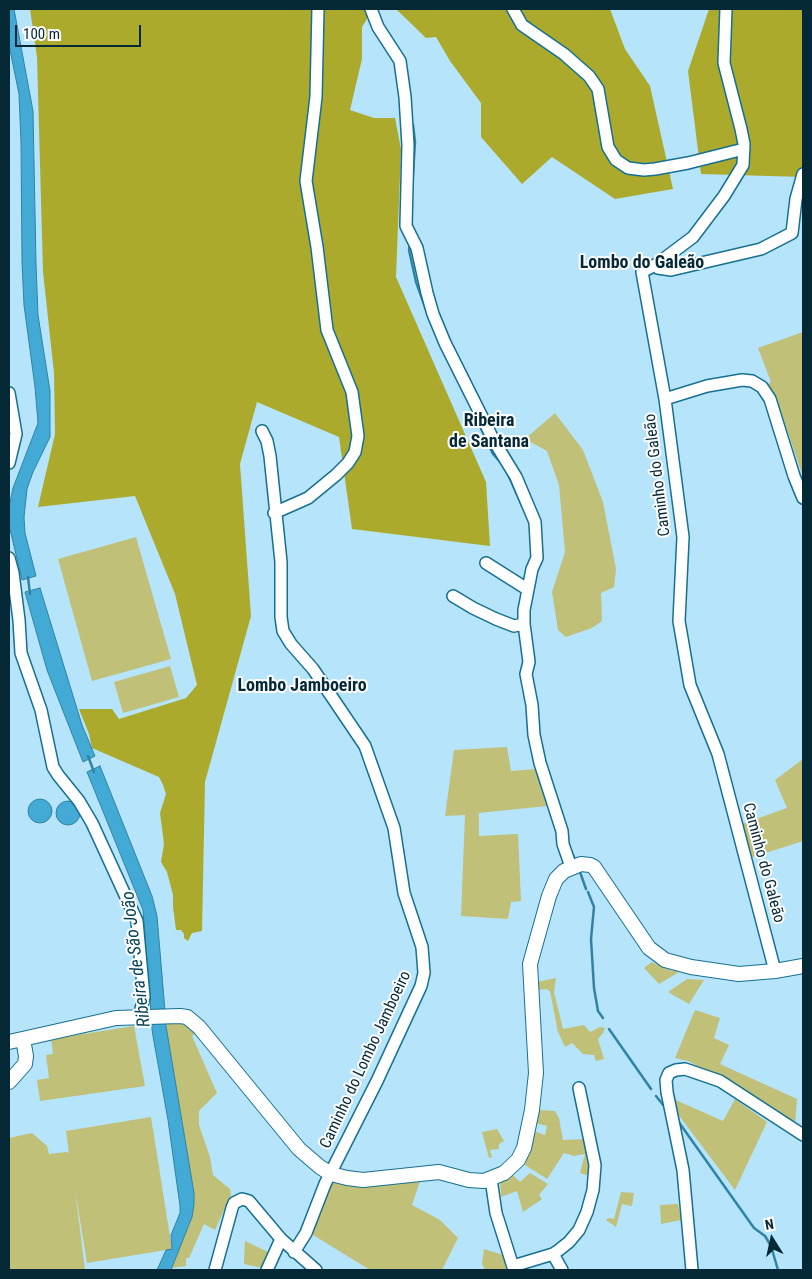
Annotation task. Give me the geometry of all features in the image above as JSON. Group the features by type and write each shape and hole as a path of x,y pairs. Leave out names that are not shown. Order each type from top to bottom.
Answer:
{"main road":[{"path":"9,1042 102,1020 145,1016 180,1016 194,1021 299,1149 331,1174 362,1180 439,1172 470,1180 484,1181 504,1173 515,1164 524,1148 533,1102 536,1073 530,977 532,954 553,884 559,875 576,865 590,865 594,867 649,948 665,960 691,967 739,974 803,966"},
{"path":"9,1082 25,1064 26,1056 23,1039"}],"street":[{"path":"274,513 308,498 336,475 348,463 355,452 358,436 352,392 328,330 306,181 316,97 318,9"},
{"path":"372,9 378,27 400,61 405,97 408,145 406,226 417,248 433,314 445,343 494,441 516,477 535,522 537,558 527,589 524,624 528,662 526,674 532,705 534,735 540,763 562,831 562,844 576,865"},
{"path":"513,9 522,25 564,54 589,76 598,90 608,147 616,160 628,168 655,169 688,163 744,148"},
{"name":"Caminho do Galeão","path":"726,9 724,63 741,129 744,148 743,165 738,175 693,237 642,272 665,399 683,537 679,612 690,685 718,754 775,971"},
{"path":"656,264 658,268 671,270 762,248 792,234 796,199 803,174"},
{"path":"665,399 707,386 742,380 752,381 762,386 770,399 794,476 803,498"},
{"path":"9,393 16,434 9,462"},
{"name":"Caminho do Lombo Jamboeiro","path":"262,431 267,441 270,456 274,513 281,562 281,617 283,631 291,644 312,668 365,746 394,828 404,894 422,947 424,963 421,986 377,1081 325,1184 306,1232 294,1252"},
{"path":"9,558 16,596 21,653 41,710 53,767 79,801 92,824 137,921 145,1016"},
{"path":"486,563 527,589"},
{"path":"453,596 496,619 514,626 524,624"},
{"path":"692,1270 683,1170 667,1092 666,1080 669,1073 686,1069 720,1081 803,1135"},
{"path":"491,1179 496,1212 513,1268 553,1254 569,1242 579,1230 587,1212 593,1190 595,1165 578,1088"},
{"path":"215,1270 232,1208 237,1200 249,1200 294,1252 316,1270"},
{"path":"267,1270 281,1238"},
{"path":"553,1254 562,1270"}],"shaded area":[{"path":"30,9 373,9 362,27 362,59 350,110 374,118 395,118 401,149 396,277 486,482 490,546 352,529 339,437 257,402 240,464 251,616 205,782 202,931 192,933 188,941 184,938 181,930 176,930 173,895 167,872 161,862 164,844 160,813 166,794 163,785 159,777 92,748 89,734 79,709 112,709 119,719 186,698 197,685 175,594 135,496 38,507 55,434 54,373 43,272 37,57"},
{"path":"396,9 610,9 625,49 650,86 673,189 615,199 552,157 522,184 481,137 481,103 450,61 436,37 426,38"},
{"path":"709,9 803,9 803,177 701,174 688,71"},
{"path":"803,332 803,477 775,394 767,385 771,382 758,348"},
{"path":"555,413 583,450 603,502 616,569 614,587 601,593 602,621 592,628 566,637 558,630 552,592 565,552 559,485 547,451 525,439"},
{"path":"136,537 171,659 92,681 58,559"},
{"path":"170,666 179,697 123,713 114,682"},
{"path":"507,747 511,771 536,769 547,806 479,813 479,836 518,834 521,901 511,902 508,919 461,916 465,815 445,816 454,750"},
{"path":"803,759 803,841 750,858 742,824 787,808 775,780"},
{"path":"652,962 669,970 679,972 659,984 644,968"},
{"path":"556,978 554,992 563,1029 584,1025 590,1032 600,1027 605,1028 598,1039 604,1059 596,1061 594,1055 583,1054 572,1043 565,1047 558,1032 550,991 546,989 539,990 537,982"},
{"path":"687,979 704,980 689,1004 668,992"},
{"path":"695,1010 720,1018 714,1038 729,1045 720,1064 797,1099 795,1125 714,1075 688,1061 675,1058"},
{"path":"165,1020 179,1020 197,1032 192,1036 217,1093 199,1111 199,1125 210,1157 213,1175 230,1189 231,1195 215,1230 204,1224 189,1258 186,1258 186,1266 172,1268 192,1217 188,1159"},
{"path":"134,1026 145,1086 40,1101 37,1080 49,1078 46,1055 53,1054 51,1039"},
{"path":"671,1098 723,1121 735,1099 767,1122 735,1190 674,1109"},
{"path":"538,1110 555,1111 559,1118 563,1140 585,1139 592,1177 580,1173 585,1154 574,1156 564,1153 547,1179 525,1165 533,1131 545,1135 547,1126 535,1123"},
{"path":"151,1117 172,1249 87,1263 75,1189 85,1270 9,1270 9,1138 32,1133 47,1146 49,1154 67,1152 69,1154 66,1131"},
{"path":"497,1129 504,1141 499,1144 499,1149 490,1150 492,1157 489,1158 482,1132"},
{"path":"530,1173 548,1184 539,1195 542,1199 523,1212 517,1191 501,1197 500,1178 513,1175 520,1182"},
{"path":"421,1178 412,1205 440,1220 458,1238 442,1270 370,1270 310,1233 331,1182 364,1186"},
{"path":"621,1192 634,1193 632,1206 622,1204 616,1227 606,1220 608,1218 614,1219"},
{"path":"678,1204 681,1220 661,1224 660,1205"},
{"path":"245,1241 268,1252 262,1268 244,1264"},
{"path":"484,1249 503,1255 508,1270 484,1269 482,1264"}],"water":[{"path":"9,9 14,9 33,111 38,315 50,391 50,437 27,489 24,517 25,533 36,576 22,580 9,525 9,507 13,488 38,423 24,305 19,94 9,45"},
{"path":"40,588 82,725 95,756 83,762 47,670 25,592"},
{"path":"100,766 152,896 157,916 165,1011 151,1012 143,910 87,772"},
{"path":"40,799 45,800 51,806 51,816 45,822 40,823 35,822 29,816 28,811 29,806 35,800"},
{"path":"68,801 73,802 79,808 79,818 73,824 68,825 63,824 57,818 56,813 57,808 63,802"},
{"path":"165,1020 194,1193 194,1204 192,1217 171,1270 157,1270 166,1250 172,1249 171,1235 180,1213 168,1120 151,1021"}],"waterway":[{"name":"Ribeira de Santana","path":"412,190 415,142 413,125"},
{"name":"Ribeira de Santana","path":"410,243 409,250 416,282 429,318"},
{"name":"Ribeira de Santana","path":"472,409 493,454 503,465"},
{"name":"Ribeira de Santana","path":"507,472 522,506"},
{"name":"Ribeira de Santana","path":"534,586 536,575"},
{"path":"28,577 30,594"},
{"name":"Ribeira de São João","path":"88,756 94,772"},
{"name":"Ribeira de Santana","path":"571,851 574,857"},
{"name":"Ribeira de Santana","path":"580,872 586,889"},
{"name":"Ribeira de Santana","path":"588,892 594,907 591,939 594,988 598,1011 603,1018"},
{"name":"Ribeira de Santana","path":"609,1029 651,1089"},
{"name":"Ribeira de Santana","path":"656,1096 664,1106"},
{"name":"Ribeira de Santana","path":"678,1121 754,1228 765,1236 771,1246 778,1270"}],"district":[{"name":"Lombo do Galeão","path":"642,263"},
{"name":"Ribeira de Santana","path":"489,431"},
{"name":"Lombo Jamboeiro","path":"302,686"}]}
